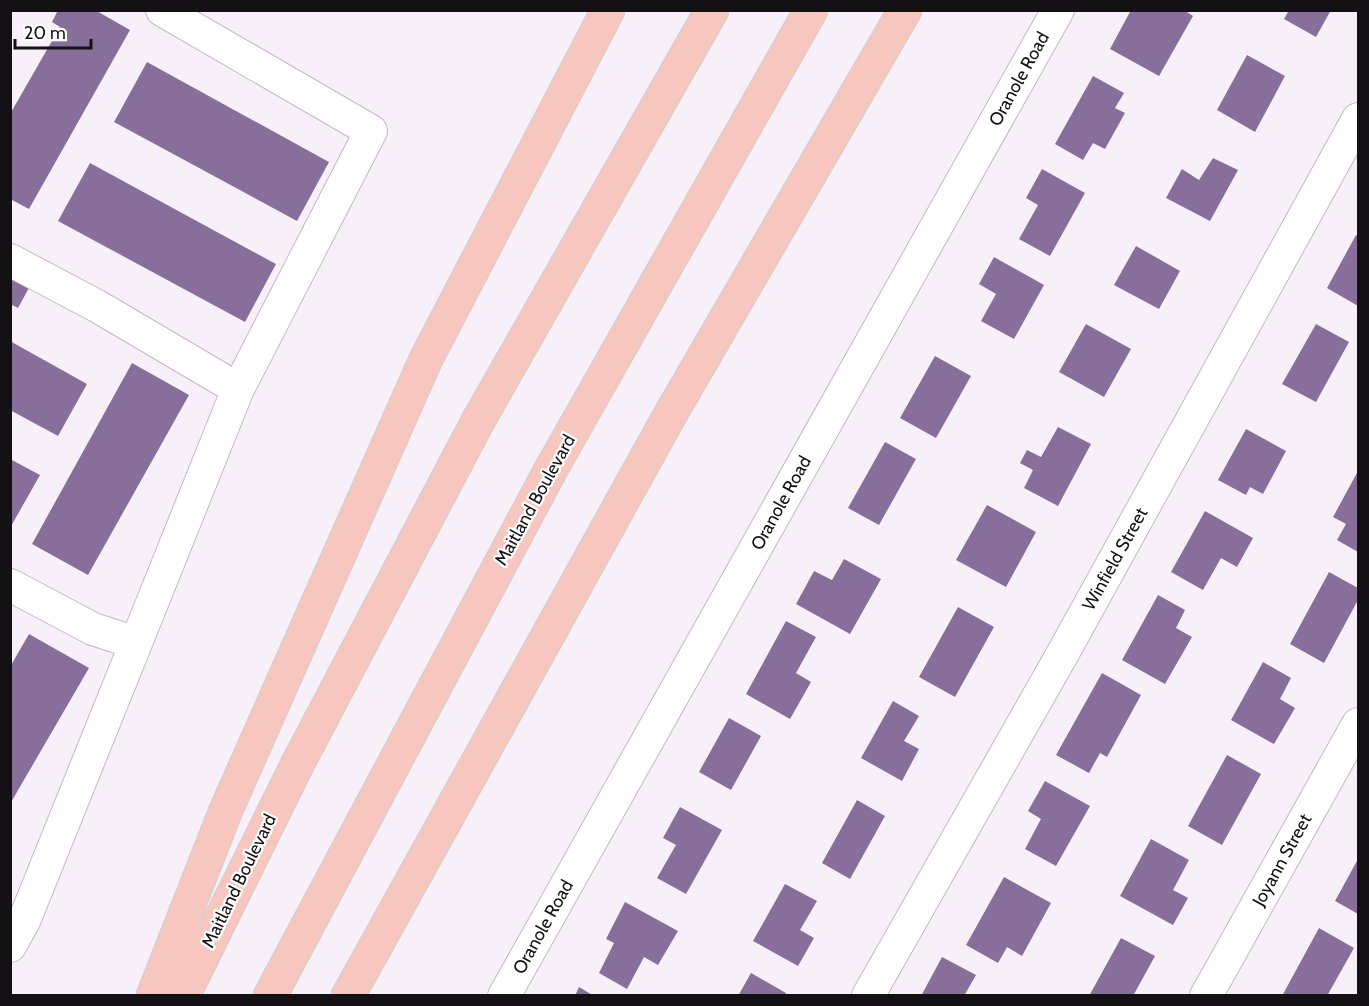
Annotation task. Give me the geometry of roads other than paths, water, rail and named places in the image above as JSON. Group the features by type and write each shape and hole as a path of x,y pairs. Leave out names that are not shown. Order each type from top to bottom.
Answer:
{"highway":[{"path":"153,996 226,810 426,359 608,10"},
{"name":"Maitland Boulevard","path":"183,996 297,765 478,421 712,10"},
{"name":"Maitland Boulevard","path":"270,996 550,471 811,10"},
{"path":"348,996 664,425 904,10"}],"street":[{"path":"10,946 24,921 238,389 371,131 162,10"},
{"name":"Oranole Road","path":"504,996 1058,10"},
{"name":"Winfield Street","path":"868,996 1063,653 1359,120"},
{"path":"10,260 96,306 238,389"},
{"path":"10,585 93,629 136,643"},
{"name":"Joyann Street","path":"1206,996 1359,724"}]}
